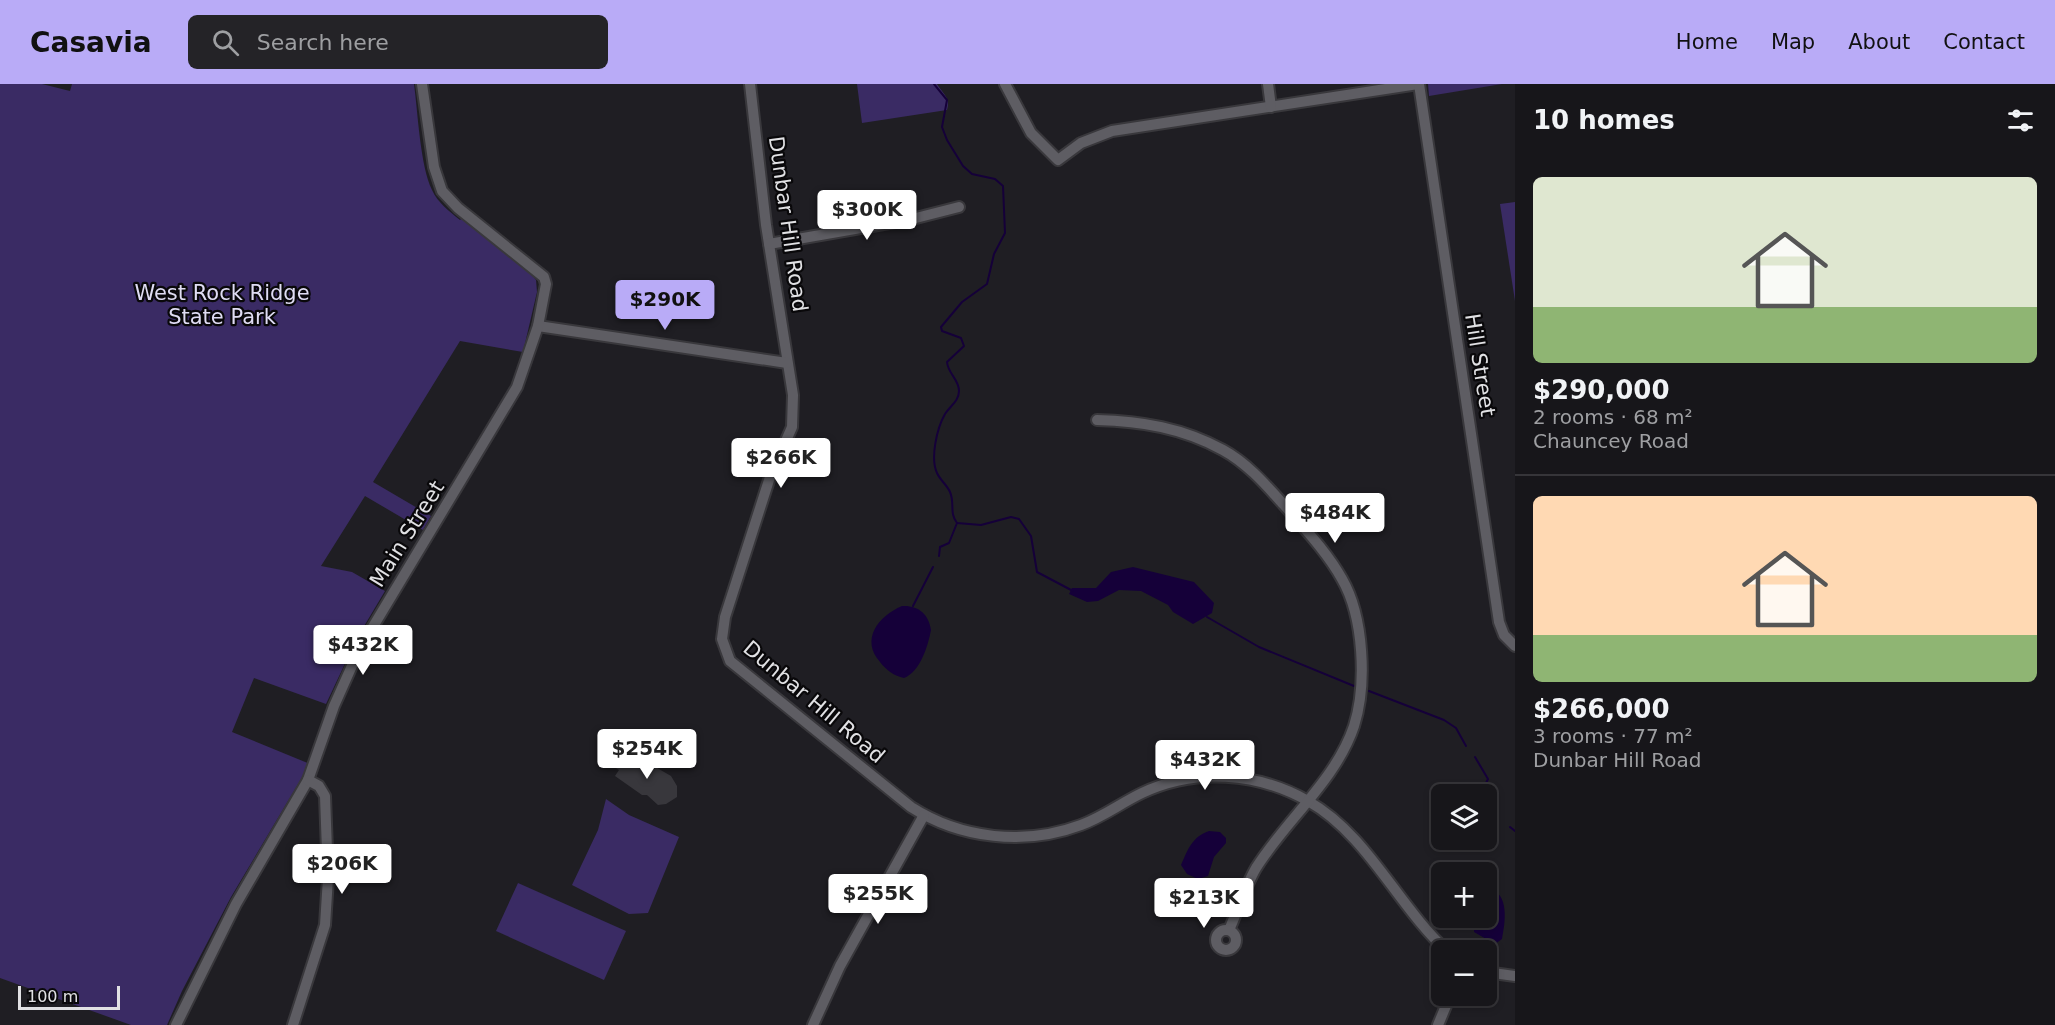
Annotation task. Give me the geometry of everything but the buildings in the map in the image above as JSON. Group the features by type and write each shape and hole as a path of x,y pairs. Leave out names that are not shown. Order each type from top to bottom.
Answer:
{"street":[{"name":"Main Street","path":"176,1025 236,904 308,780 334,706 359,650 512,398 538,326 546,284 542,274 458,208 442,191 434,167 422,84"},
{"name":"Dunbar Hill Road","path":"750,84 769,244 794,406 792,427 770,477 728,603 723,627 724,648 737,668 877,781 924,815 954,827 982,834 1011,837 1045,835 1084,824 1156,787 1189,778 1208,777 1258,781 1307,800 1329,815 1351,836 1436,940"},
{"path":"1005,84 1031,133 1058,160 1081,143 1112,130 1418,84"},
{"path":"1268,84 1271,107"},
{"name":"Hill Street","path":"1418,84 1499,622 1504,635 1515,646"},
{"path":"769,244 912,219 959,207"},
{"path":"538,326 787,363"},
{"path":"1097,420 1141,421 1179,431 1224,450 1258,476 1310,534 1343,581 1360,631 1361,683 1354,726 1336,762 1256,868 1229,930"},
{"path":"292,1025 320,947 327,907 325,796 319,786 308,780"},
{"path":"813,1025 840,966 924,815"},
{"path":"1497,974 1515,976"},
{"path":"1438,1025 1446,1006"}],"green space":[{"name":"West Rock Ridge State Park","path":"0,84 42,84 70,91 72,84 414,84 422,153 434,195 460,220 463,217 528,270 536,280 537,292 523,352 460,341 373,482 431,516 423,530 365,496 321,566 352,572 385,591 357,638 326,704 254,678 232,732 310,764 231,897 167,1025 131,1025 0,978"},
{"path":"857,84 937,84 947,99 947,110 862,123"},
{"path":"1428,84 1502,84 1429,96"},
{"path":"1515,202 1515,301 1500,204"},
{"path":"606,799 629,815 679,837 648,913 629,914 572,885 598,830"},
{"path":"518,883 626,931 604,980 496,931"}],"shaded area":[{"path":"1133,567 1194,582 1214,603 1212,613 1193,624 1173,612 1168,605 1141,591 1119,590 1098,601 1087,602 1069,594 1072,588 1096,588 1111,572"},
{"path":"902,606 913,607 922,612 928,619 931,630 919,664 910,675 904,678 885,668 874,654 872,645 874,630 879,622 893,610"},
{"path":"1209,831 1220,832 1226,838 1226,843 1214,857 1208,876 1198,879 1187,874 1181,865 1195,840"},
{"path":"1497,892 1504,910 1502,939 1497,943 1497,940 1488,940 1474,932 1474,928 1497,928"}],"waterway":[{"path":"934,84 947,100 942,127 963,166 972,174 995,179 1003,186 1005,233 994,254 987,284 962,302 941,327 942,331 961,338 964,346 947,362 959,387 959,395 945,414 939,427 934,451 935,467 938,476 950,492 953,515 957,523 981,525 1011,517 1019,519 1031,536 1037,572 1073,591"},
{"path":"939,556 940,547 949,543 957,523"},
{"path":"913,606 933,567"},
{"path":"1207,617 1259,647 1354,686"},
{"path":"1369,691 1444,720 1456,728 1466,746"},
{"path":"1475,757 1488,779 1486,784"},
{"path":"1510,827 1515,831"}]}
